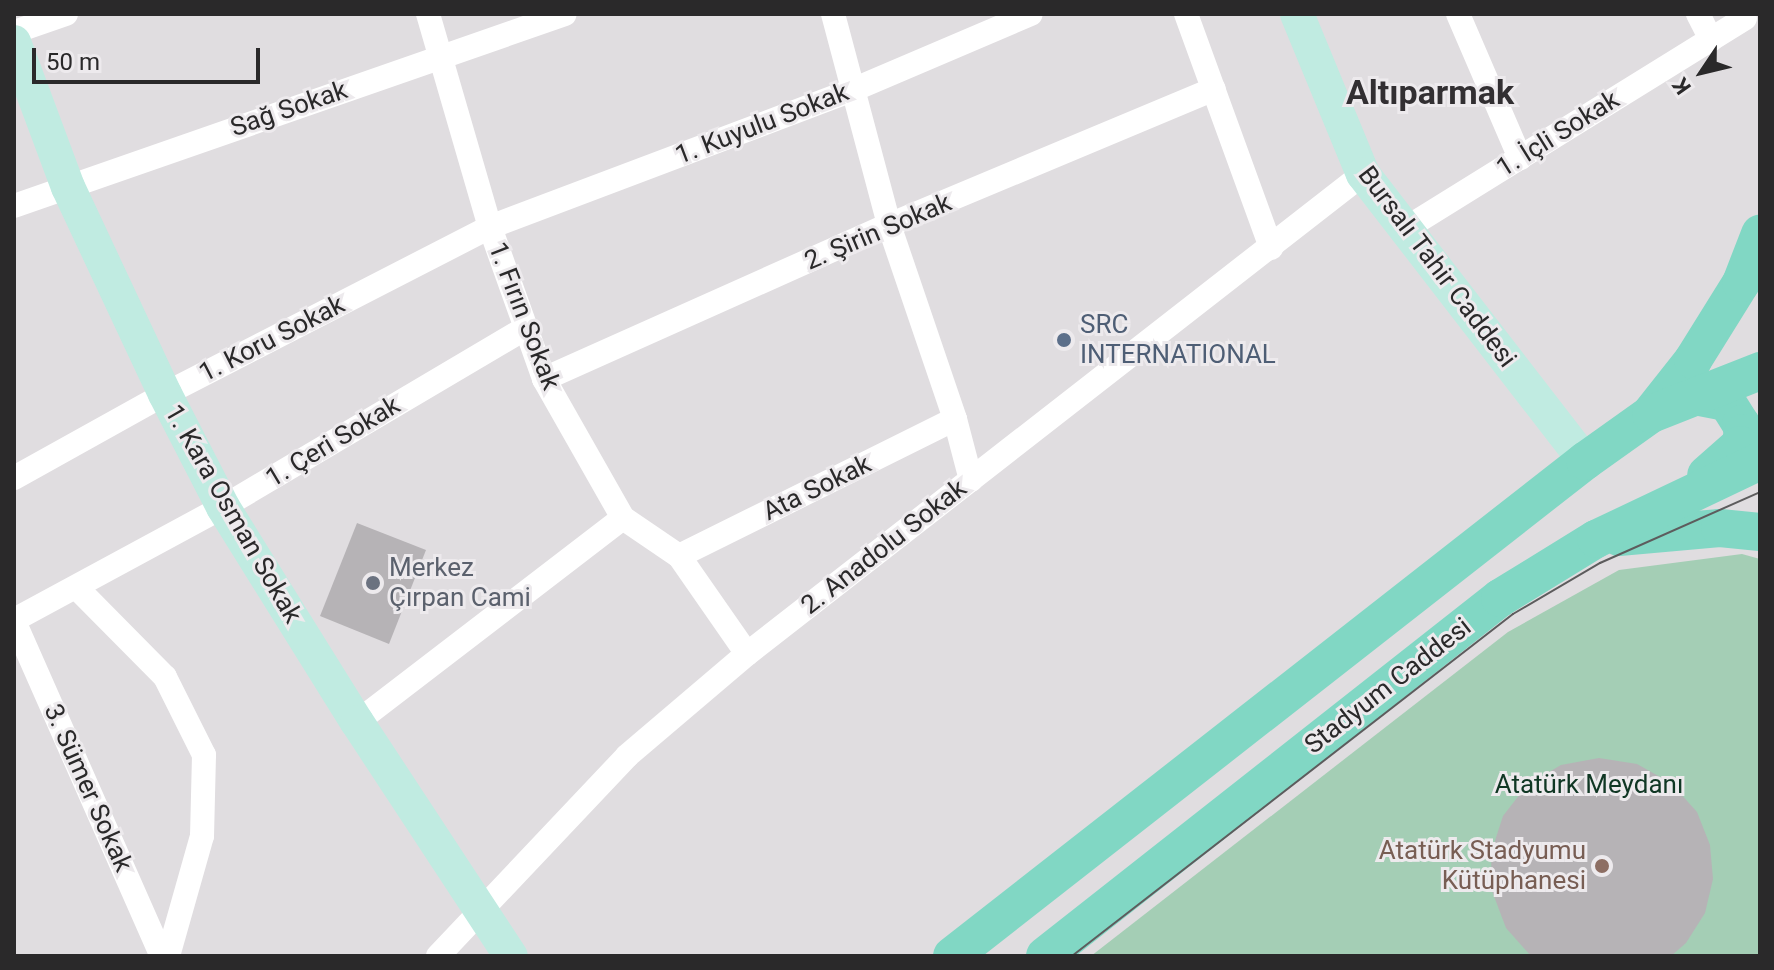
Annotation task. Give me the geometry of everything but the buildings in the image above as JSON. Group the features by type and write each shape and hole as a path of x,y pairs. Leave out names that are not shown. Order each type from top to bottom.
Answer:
{"main road":[{"path":"1651,414 1693,360 1741,283 1760,234"},
{"path":"952,956 1585,461 1651,414 1760,371"},
{"path":"1658,509 1726,460 1740,445 1741,424 1727,402 1695,396"},
{"name":"Stadyum Caddesi","path":"1045,956 1500,598 1596,539 1760,461"},
{"path":"1596,539 1720,528 1760,532"}],"street":[{"path":"14,32 66,14"},
{"name":"1. Fırın Sokak","path":"428,14 490,227 544,379 623,518 679,556 747,654"},
{"name":"Sağ Sokak","path":"14,206 565,14"},
{"path":"833,14 889,225 955,419 971,480"},
{"name":"1. Kuyulu Sokak","path":"490,227 855,89 1031,14"},
{"path":"1186,14 1271,248"},
{"name":"Bursalı Tahir Caddesi","path":"1297,14 1363,174 1585,461"},
{"path":"1458,14 1520,158"},
{"path":"1698,14 1711,40"},
{"name":"1. İçli Sokak","path":"1405,229 1745,18"},
{"name":"1. Kara Osman Sokak","path":"14,42 68,187 165,394 223,507 357,722 511,956"},
{"name":"2. Şirin Sokak","path":"544,379 889,225 1214,89"},
{"name":"2. Anadolu Sokak","path":"438,956 480,907 627,756 747,654 1363,174"},
{"name":"1. Koru Sokak","path":"14,478 165,394 490,227"},
{"name":"1. Çeri Sokak","path":"14,620 223,507 524,329"},
{"name":"Ata Sokak","path":"679,556 955,419"},
{"path":"357,722 623,518"},
{"path":"77,588 165,677 204,755 202,836 168,956"},
{"name":"3. Sümer Sokak","path":"14,620 162,956"}],"green space":[{"name":"Atatürk Meydanı","path":"1742,554 1760,559 1760,956 1091,956 1508,632 1619,570"}],"tram line":[{"path":"1072,956 1513,614 1600,563 1760,492"}],"place":[{"name":"SRC INTERNATIONAL","path":"1064,340"},
{"name":"Merkez Çırpan Cami","path":"373,583"},
{"name":"Atatürk Stadyumu Kütüphanesi","path":"1602,866"}],"district":[{"name":"Altıparmak","path":"1430,93"}]}
